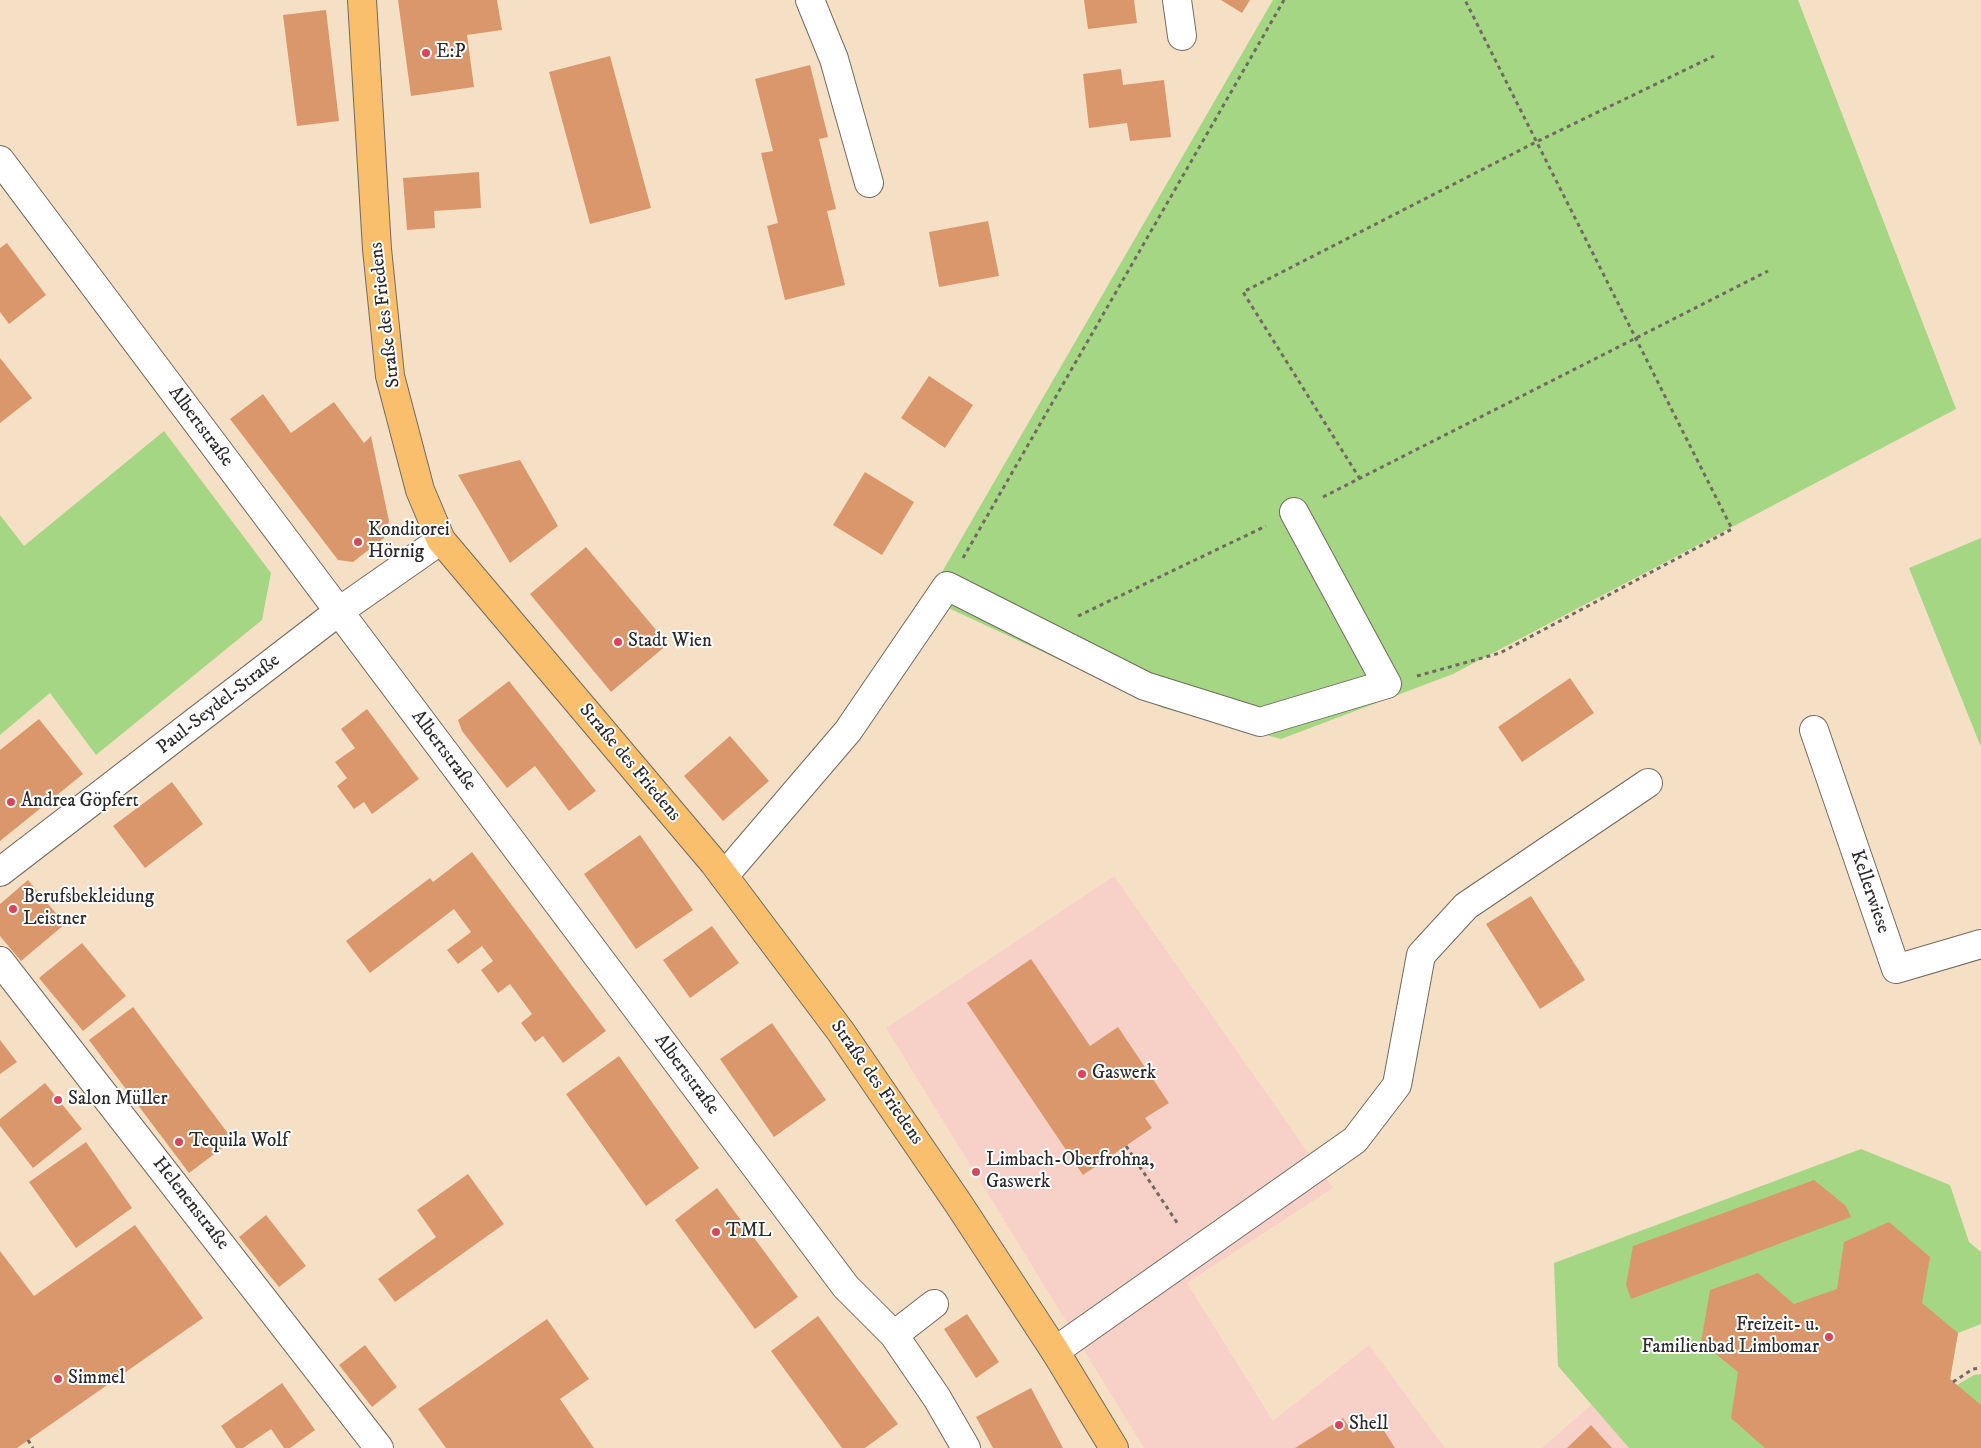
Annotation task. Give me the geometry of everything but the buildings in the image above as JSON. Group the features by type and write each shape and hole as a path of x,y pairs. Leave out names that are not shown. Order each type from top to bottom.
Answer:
{"main road":[{"name":"Straße des Friedens","path":"362,0 378,249 390,376 420,490 440,540 724,876 841,1032 958,1203 1055,1352 1114,1448"}],"street":[{"path":"810,0 834,59 869,183"},
{"path":"1177,0 1182,36"},
{"name":"Albertstraße","path":"0,160 846,1287 894,1335 937,1398 966,1448"},
{"path":"724,876 848,731 947,586 1145,686 1260,722 1387,684 1294,512"},
{"name":"Paul-Seydel-Straße","path":"0,872 338,612 440,540"},
{"name":"Kellerwiese","path":"1814,730 1896,969 1981,944"},
{"path":"1055,1352 1355,1140 1397,1085 1421,955 1466,906 1648,783"},
{"name":"Helenenstraße","path":"0,962 379,1448"},
{"path":"894,1335 934,1304"}],"path":[{"path":"947,586 1284,0"},
{"path":"1387,684 1500,653 1732,529 1634,339 1465,0"},
{"path":"1360,479 1243,292 1536,142 1714,56"},
{"path":"1041,633 1294,512 1768,271"},
{"path":"1126,1146 1196,1252"},
{"path":"1953,1382 1973,1369 1981,1368"},
{"path":"28,1440 33,1448"}],"shaded area":[{"path":"1114,876 1333,1188 1187,1283 1273,1421 1369,1345 1445,1448 1144,1448 886,1028"},
{"path":"1592,1404 1629,1448 1542,1448"}],"green space":[{"path":"1273,0 1798,0 1956,409 1453,674 1281,739 1163,708 927,598"},
{"path":"164,431 271,573 262,620 96,755 50,693 0,735 0,515 24,546"},
{"path":"1981,538 1981,747 1909,568"},
{"path":"1861,1149 1950,1185 1969,1242 1981,1252 1981,1324 1958,1333 1950,1379 1957,1385 1974,1375 1981,1374 1981,1448 1629,1448 1558,1366 1554,1263"}],"place":[{"name":"E:P","path":"426,53"},
{"name":"Konditorei Hörnig","path":"358,542"},
{"name":"Stadt Wien","path":"618,642"},
{"name":"Andrea Göpfert","path":"11,802"},
{"name":"Berufsbekleidung Leistner","path":"13,909"},
{"name":"Gaswerk","path":"1082,1074"},
{"name":"Salon Müller","path":"58,1100"},
{"name":"Tequila Wolf","path":"179,1142"},
{"name":"Limbach-Oberfrohna, Gaswerk","path":"976,1172"},
{"name":"TML","path":"716,1232"},
{"name":"Freizeit- u. Familienbad Limbomar","path":"1829,1337"},
{"name":"Simmel","path":"58,1379"},
{"name":"Shell","path":"1339,1425"}]}
